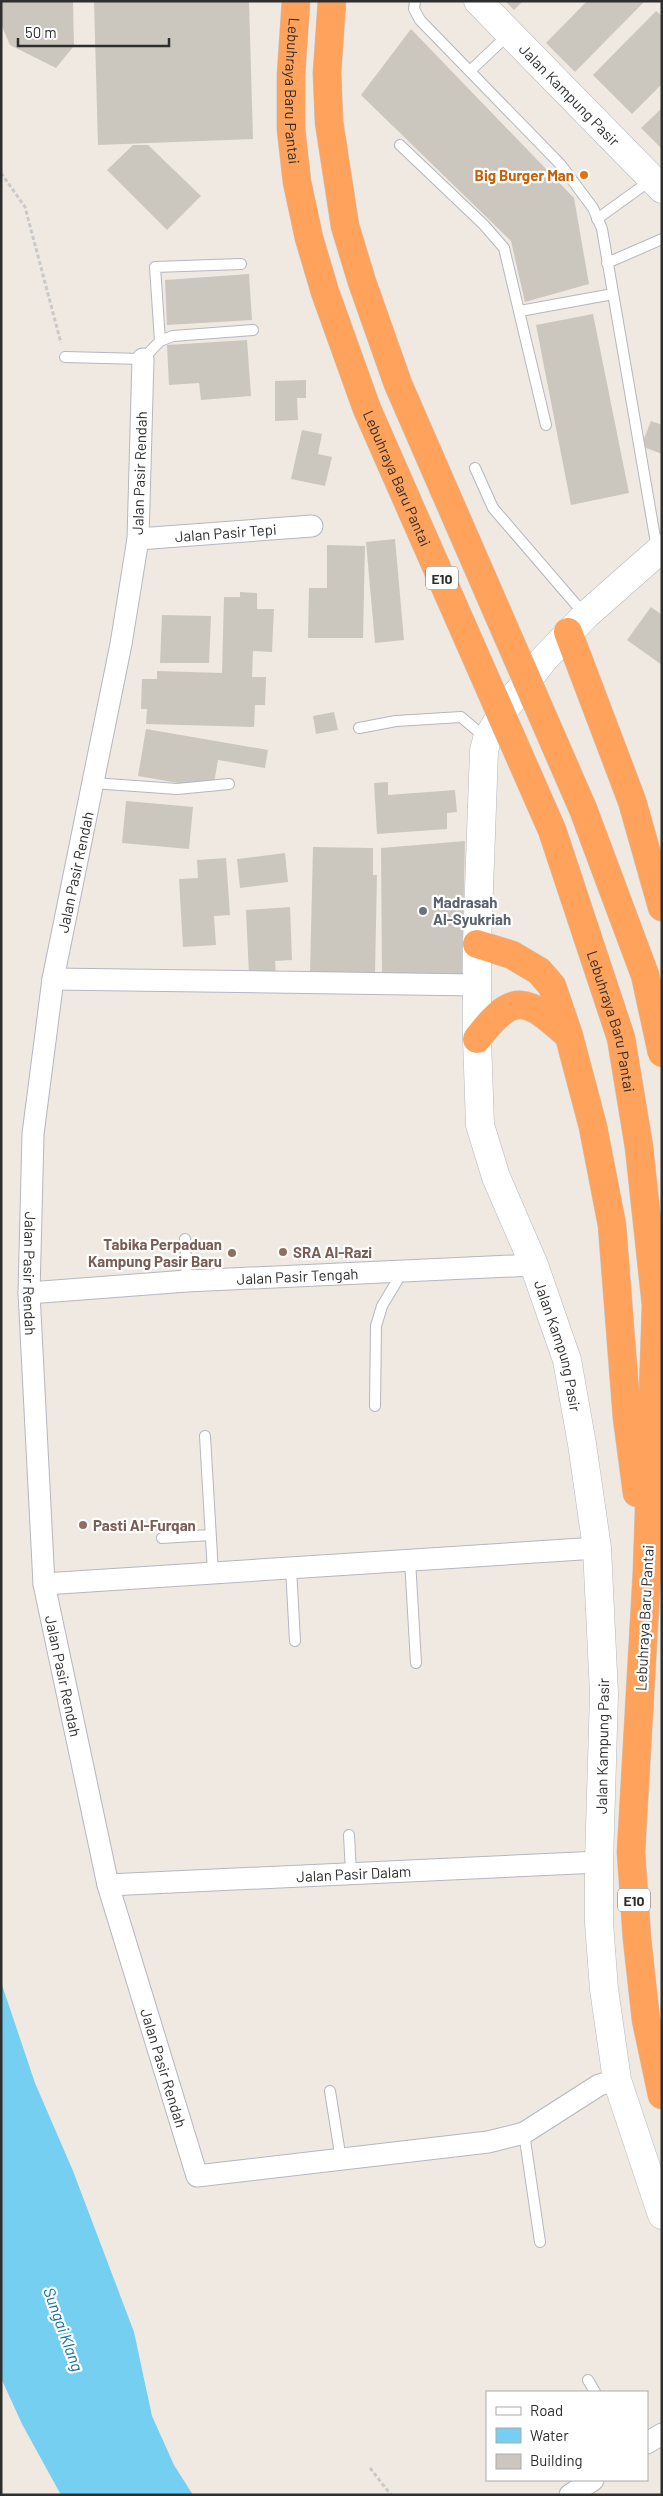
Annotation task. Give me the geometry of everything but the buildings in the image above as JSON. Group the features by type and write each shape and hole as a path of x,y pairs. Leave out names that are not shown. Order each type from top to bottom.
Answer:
{"highway":[{"name":"Lebuhraya Baru Pantai","path":"296,1 291,75 291,129 297,182 311,247 367,409 552,830 621,1038 639,1146 656,1305 647,1571 631,1852 636,1939 646,2020 662,2095"},
{"name":"E10","path":"332,1 328,73 329,122 345,226 362,282 398,384 584,808 645,975 662,1053"},
{"path":"577,624 632,801 662,907"},
{"path":"477,944 512,955 539,971 552,986 569,1036 593,1127 612,1225 627,1418 647,1571"},
{"path":"477,1039 501,1010 521,1005 533,1006 541,1010 569,1036"}],"street":[{"name":"Jalan Kampung Pasir","path":"478,1 657,184"},
{"name":"Jalan Pasir Rendah","path":"143,359 138,539 121,644 54,979 33,1134 29,1293 44,1584 108,1885 197,2176 341,2160"},
{"name":"Jalan Pasir Tepi","path":"138,539 312,526"},
{"name":"Jalan Kampung Pasir","path":"660,550 577,624 522,686 487,739 484,751 477,944 477,1039 480,1125 496,1177 534,1264 567,1360 582,1444 597,1548 604,1694 599,1923 617,2080 662,2214"},
{"path":"54,979 477,985"},
{"name":"Jalan Pasir Tengah","path":"29,1293 187,1281 534,1264"},
{"path":"44,1584 597,1548"},
{"name":"Jalan Pasir Dalam","path":"108,1885 599,1862"},
{"path":"341,2160 488,2142 524,2133 599,2085 617,2080"},
{"path":"648,2443 662,2434"},
{"path":"570,2495 591,2481"}],"lane":[{"path":"415,1 414,9 420,20 561,166 578,186 597,219 608,263 660,550"},
{"path":"470,71 510,32"},
{"path":"400,144 502,244 520,311 546,425"},
{"path":"597,219 657,184"},
{"path":"608,263 662,239"},
{"path":"160,341 156,267 241,264"},
{"path":"520,311 613,294"},
{"path":"64,357 143,359 160,341 173,336 253,330"},
{"path":"475,468 493,508 577,624"},
{"path":"359,728 396,721 461,718 487,739"},
{"path":"93,784 177,789 229,784"},
{"path":"185,1239 187,1281"},
{"path":"375,1406 376,1326 382,1306 404,1270"},
{"path":"205,1436 213,1573"},
{"path":"162,1538 210,1535"},
{"path":"410,1560 416,1663"},
{"path":"291,1568 295,1641"},
{"path":"349,1834 351,1873"},
{"path":"330,2090 341,2160"},
{"path":"524,2133 540,2242"},
{"path":"588,2380 594,2391"}],"path":[{"path":"1,173 24,207 64,357"},
{"path":"370,2468 391,2495"}],"water":[{"name":"Sungai Klang","path":"1,1982 35,2083 73,2171 134,2332 152,2416 174,2465 193,2495 61,2495 22,2424 1,2378"}],"place":[{"name":"Big Burger Man","path":"584,175"},
{"name":"Madrasah Al-Syukriah","path":"423,911"},
{"name":"SRA Al-Razi","path":"283,1252"},
{"name":"Tabika Perpaduan Kampung Pasir Baru","path":"232,1253"},
{"name":"Pasti Al-Furqan","path":"83,1525"}]}
